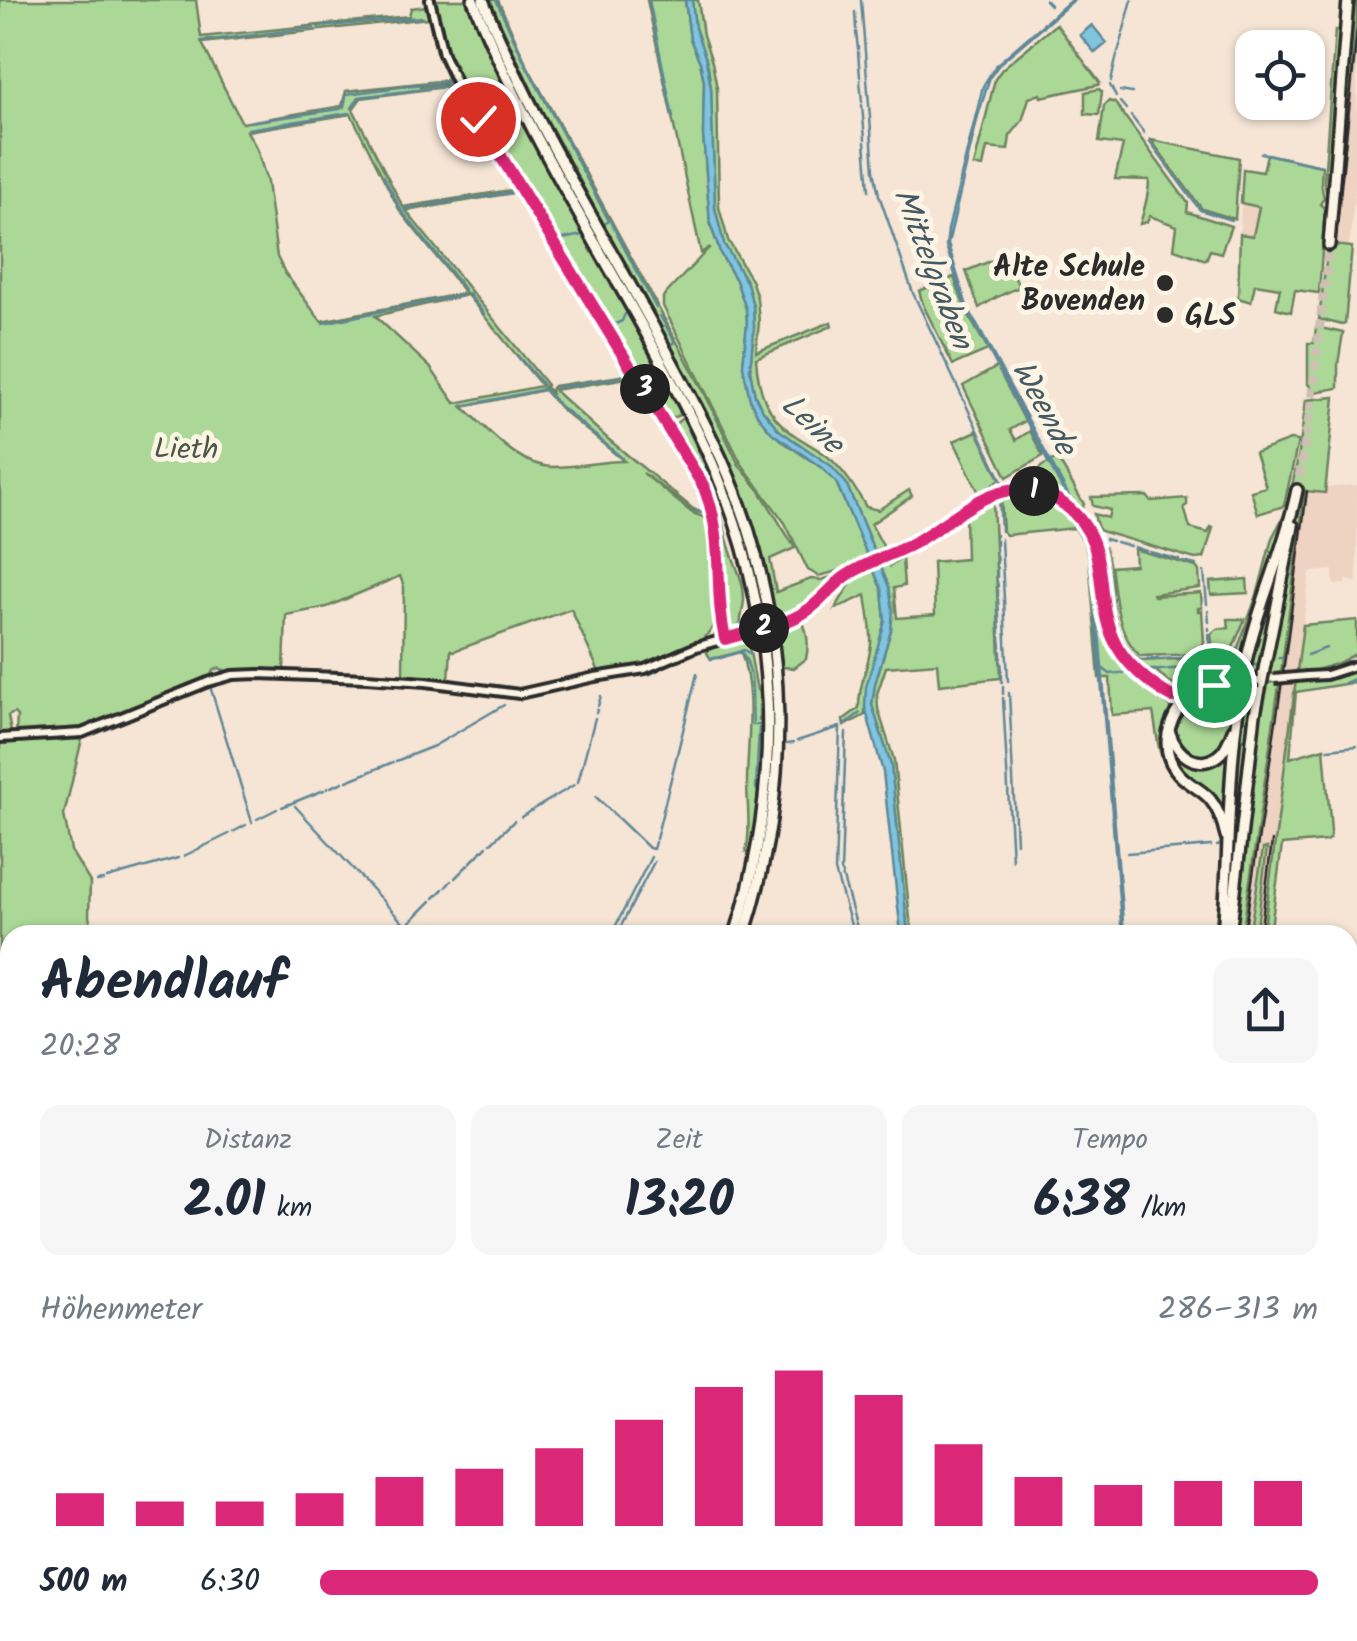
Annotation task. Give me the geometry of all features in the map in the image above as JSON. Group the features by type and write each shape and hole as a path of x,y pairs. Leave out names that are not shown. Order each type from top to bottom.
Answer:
{"highway":[{"path":"472,0 524,111 696,428 720,480 747,559 765,656 768,748 758,842 737,925"},
{"path":"483,0 539,118 705,424 753,545 772,636 778,730 771,825 747,925"},
{"path":"1329,245 1348,0"},
{"path":"1226,925 1234,761 1245,664 1297,492 1260,680 1229,925"},
{"path":"1180,707 1168,730 1171,762 1218,810 1228,848"},
{"path":"1168,730 1183,756 1204,761 1222,752 1237,723"},
{"path":"1232,914 1234,761"}],"main road":[{"path":"430,0 439,41 456,82 704,487 718,538 720,612 725,639"},
{"path":"0,738 82,733 234,675 426,682 519,694 645,670 691,649 785,622 809,610 856,570 921,538 982,498 1008,490 1029,490 1061,502 1084,524 1097,551 1113,639 1128,662 1180,707 1208,686 1326,674 1357,666"},
{"path":"1170,696 1194,694"}],"shaded area":[{"path":"1357,18 1357,171 1349,247 1333,245"},
{"path":"1241,203 1259,207 1253,236 1240,234"},
{"path":"1357,485 1357,582 1347,580 1346,584 1334,585 1333,570 1310,572 1264,925 1257,925 1266,848 1262,850 1251,925 1243,925 1305,492 1324,493 1325,488"}],"green space":[{"name":"Lieth","path":"0,0 196,0 201,37 409,16 411,8 427,6 429,0 452,81 419,87 454,84 630,370 519,192 406,211 552,395 550,390 554,386 633,374 691,467 711,515 693,511 643,473 692,513 714,523 719,617 700,641 653,664 600,674 571,609 451,650 449,680 403,676 404,587 400,576 327,607 286,615 284,670 229,672 219,668 209,678 84,728 16,733 14,713 8,716 11,732 0,733","holes":["429,18 436,52 448,80 346,91 342,106 242,123 202,43","453,86 517,189 403,207 353,109 361,98","351,114 400,211 465,293 321,321 277,257 267,182 247,131","467,295 541,386 455,403 430,367 375,316","633,377 685,460 707,512 692,508 554,390","544,390 624,461 562,467 540,465 515,453 463,407"]},
{"path":"432,0 466,0 507,92 680,415 666,420 455,76 442,44"},
{"path":"490,0 498,0 526,63 704,392 739,465 795,548 770,559 776,592 811,579 835,576 805,606 785,618 786,625 801,619 808,643 806,659 794,668 782,667 759,548 718,436 536,99"},
{"path":"647,0 685,0 690,39 704,81 703,134 710,223 746,309 743,366 765,425 836,482 882,590 885,621 865,715 844,726 843,720 859,708 871,632 866,595 835,609 852,581 861,574 857,566 819,576 808,570 785,523 741,463 663,306 663,297 710,247 701,253"},
{"path":"692,0 698,0 717,88 719,207 728,240 757,298 756,352 831,322 832,326 756,358 761,391 776,419 833,461 866,507 878,510 909,490 912,496 871,524 890,566 902,558 904,586 894,588 897,618 935,615 933,562 966,559 965,515 993,502 1001,678 939,685 937,663 886,667 877,694 894,760 912,925 907,924 891,765 872,705 891,630 889,587 846,483 779,430 755,396 750,370 753,306 747,283 724,244 715,208 711,88"},
{"path":"1351,0 1357,0 1357,18 1341,157"},
{"path":"1056,24 1100,83 1029,98 1022,121 1010,136 1008,150 987,148 983,167 974,166 995,79"},
{"path":"1335,30 1341,31 1329,203 1324,182"},
{"path":"1099,89 1099,115 1085,114 1085,92"},
{"path":"1109,101 1115,103 1188,203 1187,212 1231,226 1221,253 1210,250 1206,260 1174,249 1177,226 1150,216 1140,224 1149,180 1115,179 1123,145 1099,142 1104,106"},
{"path":"1151,140 1239,158 1235,219 1202,209"},
{"path":"1267,154 1322,166 1324,198 1320,204 1325,209 1319,293 1295,290 1291,312 1276,308 1280,288 1255,284 1251,302 1238,298 1240,234 1253,236 1259,207 1241,203 1243,169 1263,172"},
{"path":"1324,244 1352,247 1342,325 1319,319 1327,254"},
{"path":"1005,255 1019,287 979,308 966,271"},
{"path":"954,277 966,311 988,350 953,365 919,291"},
{"path":"1316,327 1343,333 1338,388 1315,392 1308,384 1308,343 1314,343"},
{"path":"997,367 1025,421 1010,430 1016,440 1030,431 1043,456 1007,477 963,386"},
{"path":"1335,397 1325,493 1293,490 1282,531 1247,638 1228,738 1221,750 1205,759 1185,754 1174,732 1178,715 1200,696 1225,686 1227,679 1180,691 1155,670 1149,673 1130,656 1112,622 1104,546 1120,634 1139,661 1236,653 1272,538 1287,510 1306,400"},
{"path":"684,417 720,496 717,498 725,532 744,592 741,630 733,631 725,625 721,549 713,505 671,427"},
{"path":"977,431 1000,479 982,492 978,491 954,441"},
{"path":"1290,440 1298,441 1284,506 1258,514 1251,491 1266,487 1255,453"},
{"path":"1073,449 1075,452 1059,461 1084,504 1085,517 1064,497 1036,484 1036,473 1041,467"},
{"path":"1305,491 1243,925 1234,925 1250,767 1264,684 1278,681 1278,674 1267,670"},
{"path":"1035,495 1053,502 1079,524 1098,569 1112,642 1131,668 1170,704 1164,744 1167,758 1211,803 1222,832 1221,925 1216,925 1221,843 1215,817 1166,766 1153,712 1112,715 1110,678 1099,678 1089,559 1084,542 1075,528 1006,535 1003,532 1001,497 1037,500"},
{"path":"1147,496 1151,501 1187,498 1184,507 1190,528 1208,533 1213,528 1204,558 1195,559 1100,531 1094,514 1108,518 1110,510 1093,506 1091,497"},
{"path":"1286,544 1259,674 1255,676 1236,856 1238,759 1246,681"},
{"path":"1134,549 1199,571 1200,588 1153,594 1201,593 1202,608 1198,611 1202,611 1204,642 1199,654 1140,656 1132,647 1118,614 1111,567 1135,565"},
{"path":"1247,579 1248,593 1211,595 1210,582"},
{"path":"1228,619 1245,619 1231,652 1213,652 1211,634 1229,628"},
{"path":"1357,620 1357,653 1307,673 1351,663 1357,655 1357,662 1323,672 1331,676 1357,669 1357,682 1296,692 1290,758 1324,748 1331,831 1326,841 1282,845 1271,925 1264,925 1303,625"},
{"path":"747,636 762,712 760,772 750,853 746,852 750,715 745,668 741,652 711,659 707,653 711,646"},
{"path":"82,739 64,815 71,851 90,882 91,925 0,925 0,742"},
{"path":"1231,741 1225,821 1184,775 1171,745 1180,757 1201,764"},
{"path":"1267,848 1257,925 1251,925 1263,849"}],"water":[{"path":"685,0 692,0 711,88 715,208 724,244 747,283 753,306 750,370 755,396 779,430 830,465 846,483 889,587 891,630 872,705 891,765 907,925 900,925 883,772 865,707 866,687 885,621 882,590 836,482 772,433 750,400 743,366 746,309 710,223 703,134 704,81 690,39"},
{"path":"1074,0 1000,63 990,77 948,244 967,306 1070,498 1067,514 1081,530 1093,558 1123,925 1091,558 1084,540 1064,512 1066,496 965,306 946,246 983,86 996,65"},
{"path":"1092,25 1107,43 1095,53 1080,35"}],"waterway":[{"path":"496,0 609,221 606,223"},
{"path":"649,0 673,117"},
{"name":"Mittelgraben","path":"861,0 879,195 913,293 1002,481"},
{"path":"1045,0 1050,5"},
{"path":"1123,33 1132,0"},
{"path":"429,9 436,48"},
{"path":"855,12 856,29"},
{"path":"318,27 421,17"},
{"path":"201,41 314,28"},
{"path":"856,32 858,49"},
{"path":"1118,52 1123,36"},
{"path":"437,52 439,56"},
{"path":"858,52 860,77"},
{"path":"1111,81 1117,55"},
{"path":"441,63 450,80"},
{"path":"860,80 862,102"},
{"path":"347,94 447,81"},
{"path":"1110,85 1116,97"},
{"path":"352,108 359,97 448,86"},
{"path":"1120,91 1132,93"},
{"path":"250,122 340,109 346,97"},
{"path":"1120,102 1126,109"},
{"path":"862,105 865,139"},
{"path":"248,129 349,113"},
{"path":"1131,116 1144,133"},
{"path":"1149,141 1200,210 1231,220"},
{"path":"865,142 869,190"},
{"path":"1261,153 1321,166"},
{"path":"383,175 401,210 464,289"},
{"path":"404,209 519,191"},
{"path":"611,223 656,308"},
{"path":"558,240 582,235"},
{"path":"468,293 484,314"},
{"path":"323,323 463,295"},
{"path":"611,326 622,321 625,314"},
{"path":"660,316 673,344"},
{"path":"518,356 543,385"},
{"path":"555,388 627,376"},
{"path":"462,406 545,389 622,458"},
{"path":"684,420 713,482"},
{"path":"968,502 979,495"},
{"path":"999,497 1001,531"},
{"path":"933,525 957,509"},
{"path":"696,512 710,513"},
{"path":"901,544 928,528"},
{"path":"1001,539 1008,681"},
{"path":"1105,539 1112,541"},
{"path":"996,540 996,551"},
{"path":"1116,542 1130,546"},
{"path":"1134,547 1146,551"},
{"path":"716,549 717,612"},
{"path":"1150,552 1179,560"},
{"path":"996,555 997,563"},
{"path":"1183,562 1196,565"},
{"path":"997,568 997,577"},
{"path":"1204,572 1207,604"},
{"path":"997,581 998,586"},
{"path":"998,590 998,596"},
{"path":"998,599 1000,633"},
{"path":"1208,611 1209,622"},
{"path":"730,629 753,622"},
{"path":"1209,634 1210,649"},
{"path":"1000,637 1001,647"},
{"path":"1307,655 1326,648"},
{"path":"710,658 744,650 750,654"},
{"path":"1001,650 1001,658"},
{"path":"685,656 697,651"},
{"path":"741,651 751,677 753,725 759,725"},
{"path":"1139,660 1202,657"},
{"path":"1001,662 1002,670"},
{"path":"1149,671 1240,663"},
{"path":"1250,664 1260,666"},
{"path":"611,679 651,674 668,665"},
{"path":"1101,667 1110,674 1131,672"},
{"path":"270,671 291,672"},
{"path":"656,839 697,674"},
{"path":"1002,674 1002,682"},
{"path":"219,683 247,678"},
{"path":"251,678 291,679"},
{"path":"1345,683 1357,678"},
{"path":"295,679 324,681"},
{"path":"530,697 600,681"},
{"path":"210,686 252,822"},
{"path":"1003,686 1003,694"},
{"path":"162,706 204,688"},
{"path":"1009,693 1011,732"},
{"path":"598,706 601,696"},
{"path":"1003,698 1012,860"},
{"path":"759,720 762,701"},
{"path":"396,761 434,746 504,705"},
{"path":"106,728 158,707"},
{"path":"844,725 860,713"},
{"path":"578,782 595,718"},
{"path":"797,741 840,727 835,871 851,925"},
{"path":"757,790 759,728"},
{"path":"0,741 82,738 102,730"},
{"path":"846,733 841,871 856,925"},
{"path":"0,735 9,734"},
{"path":"1011,735 1016,843"},
{"path":"787,744 793,743"},
{"path":"1328,749 1357,746"},
{"path":"369,772 393,762"},
{"path":"347,781 367,773"},
{"path":"331,787 343,782"},
{"path":"521,817 574,785"},
{"path":"282,807 324,790"},
{"path":"596,797 649,848 653,849 655,842"},
{"path":"295,806 405,925"},
{"path":"257,819 277,809"},
{"path":"491,843 514,821"},
{"path":"233,832 246,825"},
{"path":"184,856 229,834"},
{"path":"470,863 487,846"},
{"path":"1127,853 1211,846"},
{"path":"616,925 651,857"},
{"path":"107,878 178,858"},
{"path":"622,925 654,862"},
{"path":"455,878 468,865"},
{"path":"97,881 103,880"},
{"path":"446,887 451,881"},
{"path":"434,898 443,889"},
{"path":"409,923 431,901"}],"tunnel":[{"path":"1297,490 1329,245"}],"railway":[{"path":"1335,245 1357,32"},
{"path":"1245,925 1307,491"},
{"path":"1261,925 1272,841"}],"place":[{"name":"Alte Schule Bovenden","path":"1165,283"},
{"name":"GLS","path":"1165,315"}],"route":[{"path":"478,119 704,487 718,538 720,612 725,639 803,614 856,570 913,543 982,498 1008,490 1029,490 1061,502 1084,524 1097,551 1109,628 1128,662 1168,696 1186,696 1214,685"}],"water label":[{"name":"Weende","path":"1045,407"},
{"name":"Leine","path":"813,423"}]}
